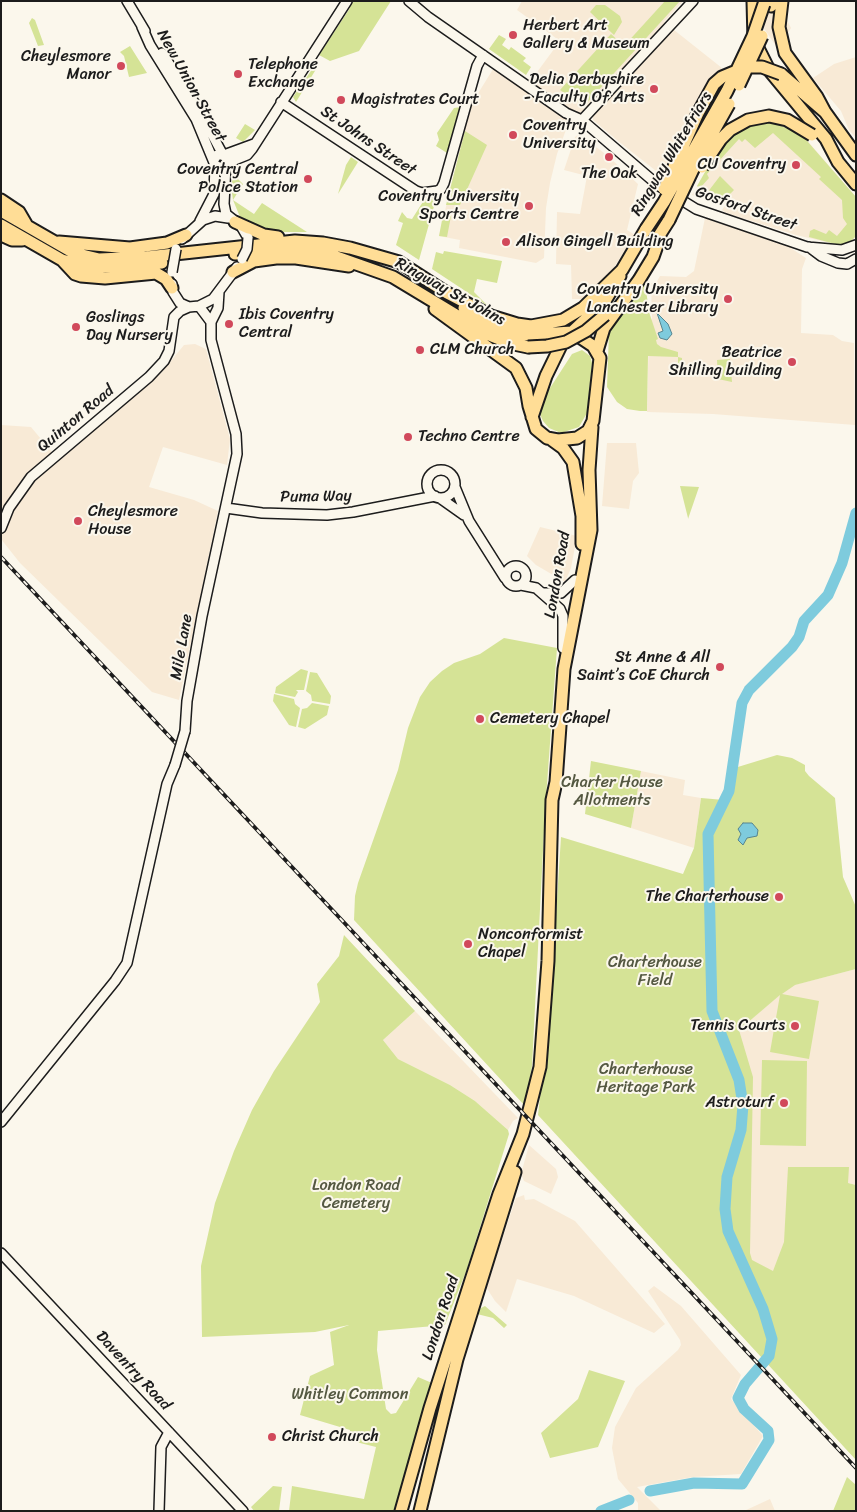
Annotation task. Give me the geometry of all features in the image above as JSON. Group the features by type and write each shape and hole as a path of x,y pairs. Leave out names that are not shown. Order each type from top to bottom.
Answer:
{"highway":[{"path":"753,1 754,40 769,70 826,139 838,162"},
{"name":"Ringway Whitefriars","path":"587,312 622,270 669,195 728,91 753,36 764,1"},
{"name":"Ringway Whitefriars","path":"604,315 622,293 646,253 660,237 751,62 772,1"},
{"path":"782,1 780,27 785,53 856,155"},
{"path":"646,229 698,113 714,84 731,72 746,67 762,67 781,74 825,112"},
{"path":"669,220 721,139 739,124 758,117 769,116 787,120 812,135 856,184"},
{"path":"1,200 19,212 27,226"},
{"path":"1,211 74,254 99,259 213,253"},
{"path":"232,220 270,237 344,240 363,245 393,260"},
{"path":"1,225 24,240 62,260 88,267 111,267 213,253"},
{"path":"55,242 130,248 167,243 186,234"},
{"path":"1,235 12,240 24,240"},
{"name":"London Road","path":"564,669 591,530 589,470 592,427 600,366 597,351 604,328 628,298 648,264 660,237"},
{"name":"Ringway St Johns","path":"213,253 265,243 304,242 350,248 393,260 447,293 491,316 517,324 545,325 587,312"},
{"name":"Ringway St Johns","path":"213,253 304,250 328,254 393,277 441,304 489,335 509,343 528,347 566,342 586,331 604,315"},
{"path":"233,272 254,261 276,258 296,258 366,267"},
{"path":"62,260 75,274 81,276 105,278 156,274 166,279 173,290"},
{"path":"409,287 516,368 526,388 532,418"},
{"path":"447,293 474,316 509,332 524,335 571,332 583,338 597,351"},
{"path":"532,418 557,349 587,312"},
{"name":"London Road","path":"401,1511 430,1408 508,1170 521,1138 540,1067 545,1014 552,849 557,833 556,782 564,669 563,648 583,534 576,474 568,453 536,429 532,418"},
{"path":"547,438 558,440 577,438 592,427"},
{"name":"London Road","path":"420,1511 457,1359 520,1157 521,1138"}],"street":[{"name":"New Union Street","path":"127,1 150,45 194,117 214,162 214,194 198,223"},
{"path":"214,162 216,156 225,160 254,144 347,1"},
{"name":"Gosford Street","path":"409,1 428,17 467,42 566,113 582,120 659,186 687,205 809,247 842,250 856,246"},
{"path":"582,120 693,1"},
{"name":"New Union Street","path":"142,27 161,52 199,110 225,160 224,204 232,220"},
{"name":"St Johns Street","path":"281,102 416,191 422,193 441,189 477,66 483,55"},
{"path":"194,306 213,299 247,249 248,238 244,230 232,220 215,216 198,223 186,234 176,249 172,272 173,290 180,303 194,306 211,322"},
{"name":"Gosford Street","path":"809,247 821,256 838,263 847,264 856,259"},
{"name":"Quinton Road","path":"1,528 8,508 31,476 149,377 167,356 173,290"},
{"name":"Mile Lane","path":"1,1122 120,974 130,954 166,784 185,731 187,701 202,616 238,446 211,340 211,322 218,308 219,292"},
{"name":"Quinton Road","path":"170,336 175,315 194,306"},
{"path":"466,516 430,493 427,484 432,473 443,470 454,476 455,487 466,516 482,544 510,584 524,580"},
{"name":"Puma Way","path":"405,500 427,484"},
{"path":"437,497 449,496 455,487"},
{"name":"Puma Way","path":"226,508 262,513 327,514 353,512 405,500 437,497"},
{"path":"493,558 505,565 521,567 524,580 540,590 560,609 563,616 563,648"},
{"path":"505,578 507,570 513,566"},
{"path":"540,590 561,593 575,580"},
{"name":"Daventry Road","path":"1,1253 244,1511"},
{"path":"159,1511 162,1447 169,1432"}],"shaded area":[{"name":"Coventry University","path":"522,1 683,1 664,22 722,68 711,81 666,173 663,170 660,174 618,141 593,120 593,112 570,113 570,119 557,154 550,183 546,208 544,258 536,263 459,248 460,240 439,236 473,94 477,95 495,66 526,87 560,41 517,10"},
{"path":"764,9 783,12 791,28 778,49 763,27"},
{"path":"856,57 856,138 849,130 841,111 813,78 834,64"},
{"path":"765,122 785,126 805,138 856,197 856,236 849,243 839,245 796,235 726,213 722,210 726,204 692,195 721,147"},
{"path":"579,134 608,156 638,184 627,230 635,235 602,286 590,299 572,299 571,265 556,264 557,212 580,214 587,176 564,170 575,137"},
{"path":"705,218 789,247 806,258 802,269 801,333 833,335 842,341 854,343 855,425 713,414 647,412 649,326 652,318 651,283 656,283 660,276 686,277 694,271"},
{"path":"195,344 206,349 230,439 227,465 163,447 149,487 194,500 218,511 179,700 152,692 20,563 1,539 1,425 31,427 56,457 161,373 184,345"},
{"path":"607,443 636,443 639,473 633,481 629,509 602,506"},
{"path":"540,527 577,536 571,568 565,582 536,565 527,556"},
{"path":"641,771 685,780 683,795 701,798 694,848 631,828"},
{"path":"856,969 856,1185 848,1183 848,1167 798,1227 777,1274 753,1269 746,1247 735,1033 790,986"},
{"path":"415,1011 518,1118 513,1121 508,1130 475,1101 450,1085 398,1059 383,1040"},
{"path":"529,1145 556,1169 558,1177 551,1194 524,1181 521,1174"},
{"path":"524,1195 525,1200 534,1199 575,1221 665,1324 654,1333 574,1296 517,1279 506,1312 495,1301 486,1287 516,1198"},
{"path":"654,1286 681,1306 741,1375 731,1399 763,1436 741,1474 693,1477 637,1487 661,1511 638,1511 638,1503 618,1479 612,1448 615,1427 636,1388 678,1350 681,1345 680,1340 648,1291"},
{"path":"770,1499 775,1511 744,1511"}],"green space":[{"path":"351,1 391,1 359,51 330,61 319,55 350,8 347,6"},
{"path":"665,1 680,1 584,106 560,90 611,34 624,46"},
{"path":"596,5 605,5 620,16 622,22 614,35 590,12"},
{"path":"32,18 35,20 44,45 38,46 29,23"},
{"path":"499,35 506,39 502,45 509,50 511,47 526,58 523,61 531,67 526,75 489,49"},
{"path":"130,46 147,73 129,77 124,56 120,52"},
{"path":"315,65 318,66 296,102 293,97"},
{"path":"461,107 447,153 436,146 439,140 437,133 454,108"},
{"path":"771,122 801,134 856,197 856,236 849,243 839,245 809,237 810,231 814,229 826,234 829,230 837,236 847,224 843,218 842,200 819,179 821,177 773,133 755,148 745,139 742,142 739,139 707,174 709,178 700,188 697,186 713,158 732,135 758,123"},
{"path":"245,124 255,130 243,142 236,138"},
{"path":"465,131 487,145 460,205 446,205"},
{"path":"351,157 358,162 338,194 346,165"},
{"path":"234,175 243,184 233,200 231,185"},
{"path":"720,176 734,190 722,202 712,198 707,193"},
{"path":"432,196 436,199 419,260 396,245 403,223 398,221 402,212 407,218 412,219 426,197"},
{"path":"233,200 254,214 262,203 307,232 266,232 240,217"},
{"path":"443,215 451,216 447,237 439,236"},
{"path":"444,251 502,261 497,283 477,279 474,292 488,306 432,269 436,252 443,254"},
{"path":"645,282 649,312 658,339 656,340 657,344 678,352 678,357 648,356 647,411 640,411 627,409 617,402 607,387 609,332"},
{"path":"582,350 590,356 592,363 587,413 579,427 561,433 549,428 543,421 539,412 541,402 572,354"},
{"path":"678,357 682,358 682,365 678,365"},
{"path":"730,359 732,382 718,379 717,360"},
{"path":"680,486 699,487 688,519 688,518"},
{"path":"504,638 557,648 545,811 532,1066 525,1106 354,920 355,896 358,883 398,770 408,728 420,697 430,682 442,671 454,663 480,654"},
{"path":"301,669 308,671 304,690 296,690 298,692 295,697 275,693 276,687"},
{"path":"310,672 317,673 331,696 330,704 312,701 311,695 306,691"},
{"path":"274,694 294,699 295,704 300,708 296,727 289,725 273,701"},
{"path":"312,703 329,706 327,715 305,729 298,727 302,709 307,708"},
{"name":"Charterhouse Heritage Park","path":"777,755 792,758 805,765 805,771 809,776 835,798 843,877 856,907 856,969 795,985 782,994 819,1001 809,1059 770,1052 780,995 739,1030 753,1077 750,1253 752,1260 773,1271 784,1242 788,1167 849,1167 848,1183 856,1185 856,1460 538,1115 550,1009 561,837 683,874 694,848 701,798 724,800 728,770"},
{"name":"Charter House Allotments","path":"591,761 641,771 631,828 585,814"},
{"name":"London Road Cemetery","path":"344,935 415,1011 383,1040 398,1059 450,1085 475,1101 508,1130 509,1134 467,1269 445,1325 378,1331 377,1350 386,1409 391,1414 396,1413 418,1377 432,1383 396,1511 289,1511 292,1486 364,1499 376,1447 348,1440 350,1430 300,1415 310,1376 334,1365 330,1332 349,1325 315,1332 202,1337 201,1266 215,1203 234,1151 252,1110 274,1071 320,1002 317,984 339,956"},
{"name":"Astroturf","path":"762,1060 807,1061 806,1146 760,1145"},
{"path":"485,1306 507,1325 504,1328 493,1318 477,1314"},
{"path":"589,1370 625,1381 598,1447 550,1458 541,1433 578,1399"},
{"path":"847,1477 856,1485 856,1511 833,1511"},
{"path":"273,1486 282,1487 279,1511 254,1511 251,1507"}],"water":[{"path":"657,313 668,324 672,334 667,340 660,338 658,333 663,331"},
{"path":"743,823 752,823 758,830 757,836 747,838 743,845 738,840 741,834 738,829"}],"waterway":[{"path":"650,1491 694,1483 742,1484 769,1440 768,1431 744,1409 738,1398 745,1384 769,1356 772,1339 763,1309 728,1231 725,1209 727,1177 741,1130 743,1105 739,1080 712,1011 708,834 729,791 742,703 749,690 792,647 799,637 804,621 828,595 842,563 856,513"},
{"path":"601,1511 629,1500"}],"railway":[{"path":"1,557 856,1468"}],"place":[{"name":"Herbert Art Gallery & Museum","path":"513,35"},
{"name":"Cheylesmore Manor","path":"121,66"},
{"name":"Telephone Exchange","path":"238,74"},
{"name":"Delia Derbyshire - Faculty Of Arts","path":"654,89"},
{"name":"Magistrates Court","path":"341,100"},
{"name":"Coventry University","path":"513,135"},
{"name":"The Oak","path":"609,157"},
{"name":"CU Coventry","path":"796,165"},
{"name":"Coventry Central Police Station","path":"308,179"},
{"name":"Coventry University Sports Centre","path":"529,206"},
{"name":"Alison Gingell Building","path":"506,242"},
{"name":"Coventry University Lanchester Library","path":"728,299"},
{"name":"Ibis Coventry Central","path":"229,324"},
{"name":"Goslings Day Nursery","path":"76,327"},
{"name":"CLM Church","path":"420,350"},
{"name":"Beatrice Shilling building","path":"792,362"},
{"name":"Techno Centre","path":"408,437"},
{"name":"Cheylesmore House","path":"78,521"},
{"name":"St Anne & All Saint’s CoE Church","path":"720,667"},
{"name":"Cemetery Chapel","path":"480,719"},
{"name":"The Charterhouse","path":"779,897"},
{"name":"Nonconformist Chapel","path":"468,944"},
{"name":"Tennis Courts","path":"795,1026"},
{"name":"Astroturf","path":"784,1103"},
{"name":"Christ Church","path":"272,1437"}],"park label":[{"name":"Charterhouse Field","path":"655,972"},
{"name":"Whitley Common","path":"350,1395"}]}
